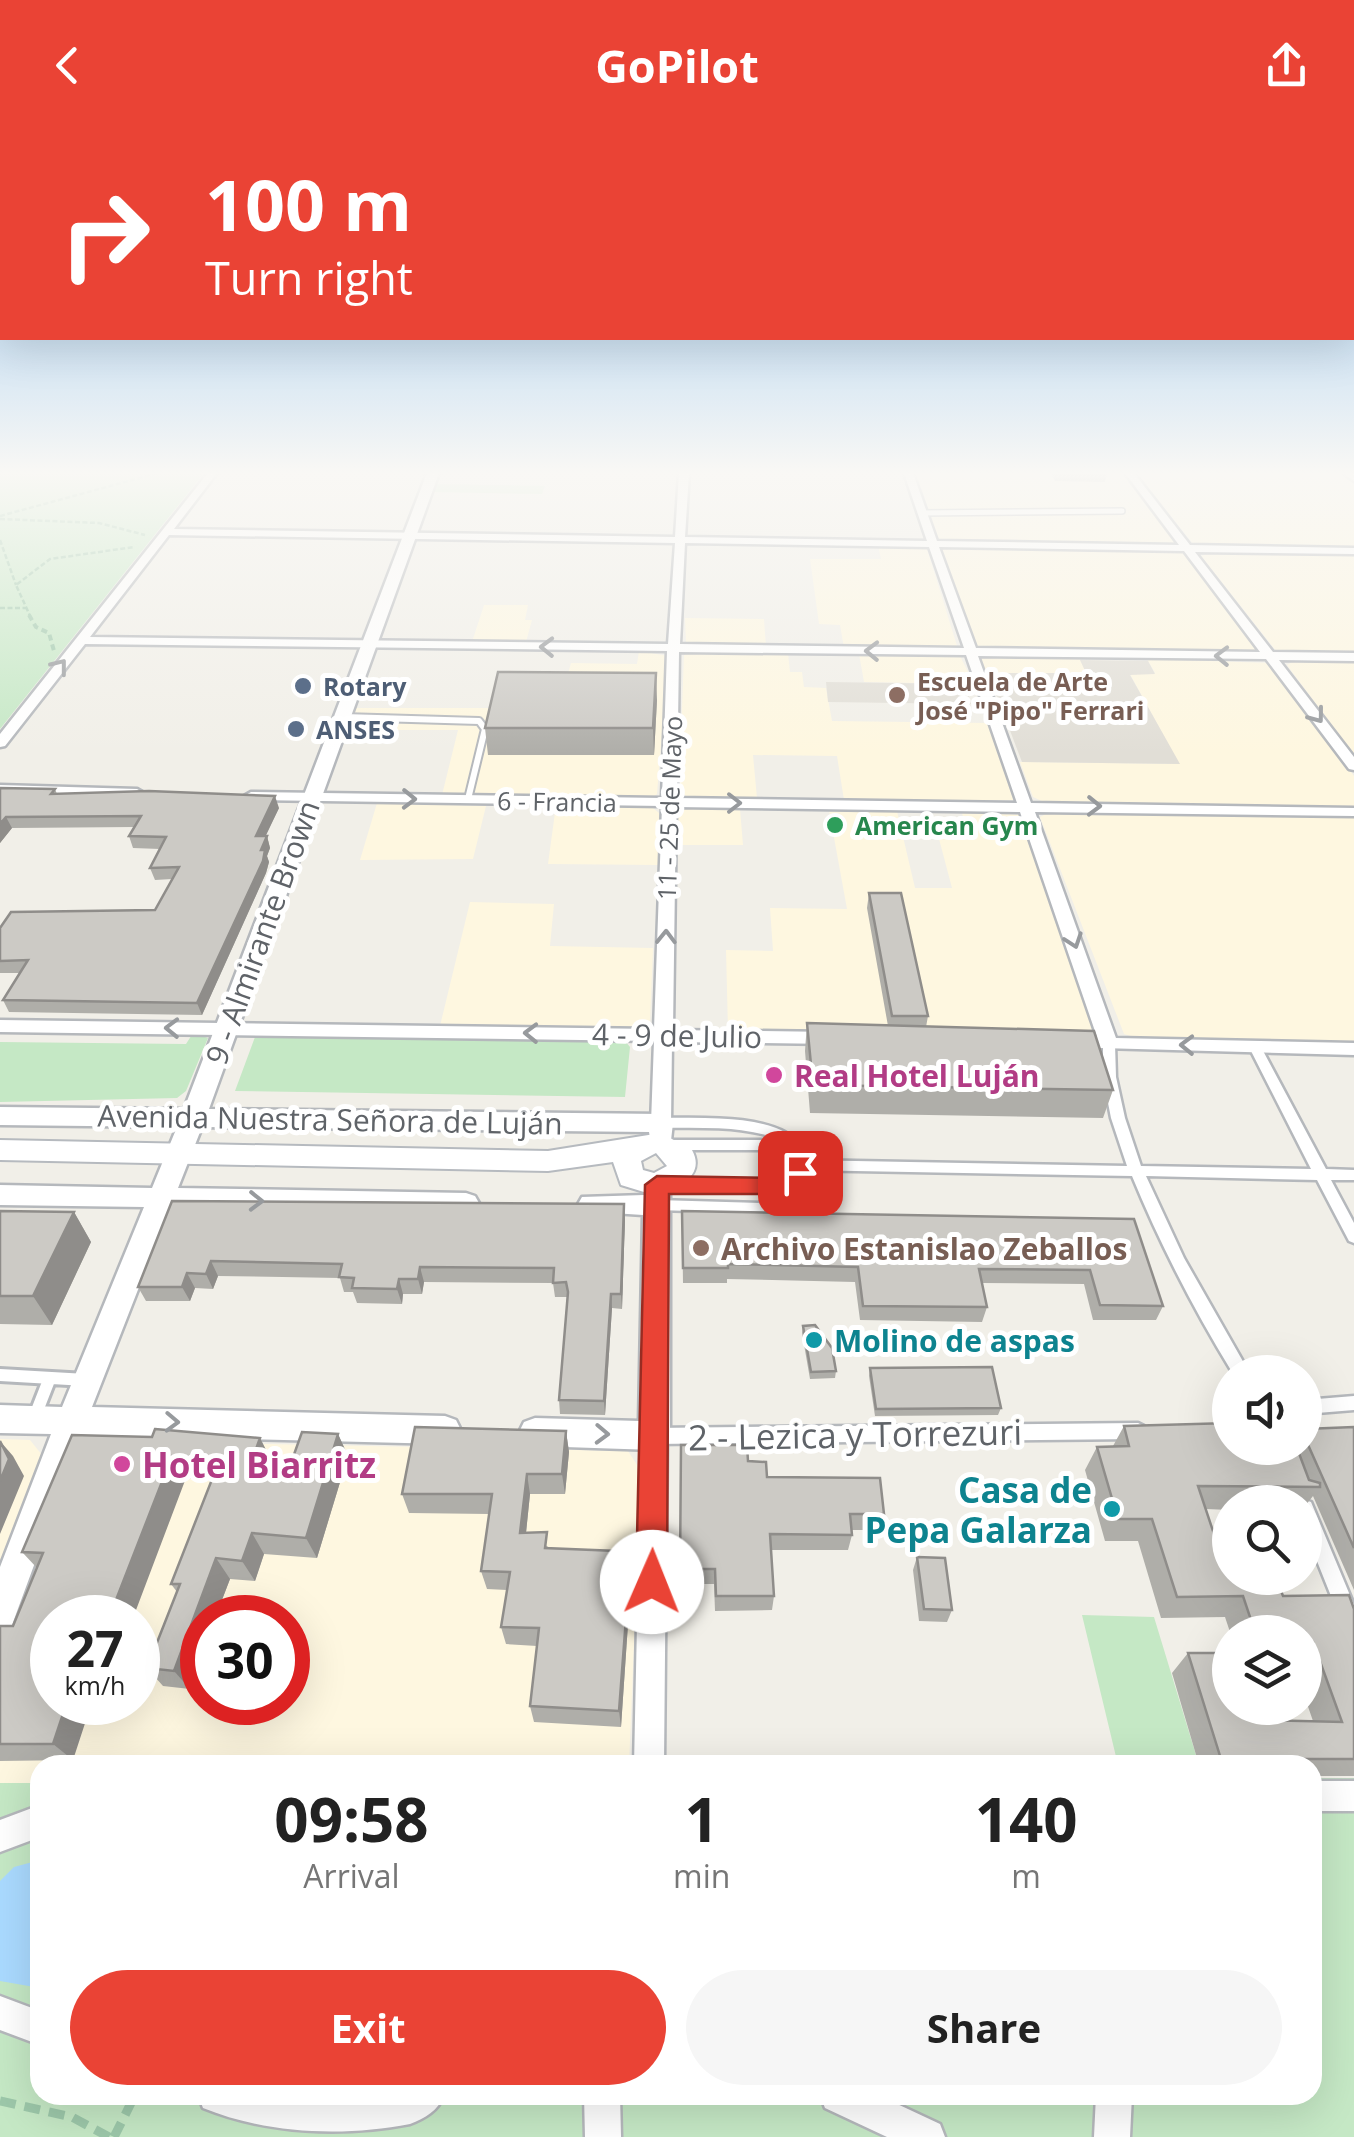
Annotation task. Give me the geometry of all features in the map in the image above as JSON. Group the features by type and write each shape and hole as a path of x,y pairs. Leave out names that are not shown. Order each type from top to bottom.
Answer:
{"main road":[{"name":"Avenida Nuestra Señora de Luján","path":"0,1150 654,1164"}],"street":[{"path":"0,743 138,567"},
{"name":"9 - Almirante Brown","path":"0,1613 87,1380 228,1029 399,567"},
{"name":"11 - 25 de Mayo","path":"649,1755 654,1164 664,1035 668,802 679,567"},
{"path":"940,567 1028,805 1109,1044 1110,1087 1139,1171 1162,1230 1204,1316 1230,1355"},
{"path":"1201,567 1354,766"},
{"path":"80,640 1354,658"},
{"path":"0,790 156,794"},
{"name":"6 - Francia","path":"234,796 1354,812"},
{"name":"4 - 9 de Julio","path":"0,1026 857,1039"},
{"path":"1051,1042 1354,1049"},
{"path":"1256,1047 1354,1237"},
{"name":"Avenida Nuestra Señora de Luján","path":"0,1116 192,1118 654,1164"},
{"path":"564,1204 654,1164"},
{"path":"801,1165 1321,1174 1354,1174 1354,1165"},
{"path":"0,1195 487,1203"},
{"path":"1322,1406 1354,1403"},
{"path":"0,1419 474,1430"},
{"name":"2 - Lezica y Torrezuri","path":"514,1432 654,1436 1161,1431"},
{"path":"1322,1550 1354,1630"},
{"path":"1322,1796 1354,1796"},
{"path":"0,1836 30,1825"},
{"path":"0,2013 30,2024"},
{"path":"243,2105 281,2119 348,2130 387,2128 414,2105"},
{"path":"602,2105 603,2137"},
{"path":"859,2105 926,2137"},
{"path":"1112,2137 1114,2105"}],"lane":[{"path":"343,717 480,721 485,729 468,800"},
{"path":"754,1124 786,1139 801,1165 796,1180 783,1186 654,1164 754,1124"},
{"path":"654,1164 777,1145 794,1153 801,1165"},
{"path":"654,1164 760,1208 791,1192 801,1165"},
{"path":"0,1376 87,1380"},
{"path":"34,1420 49,1380"}],"path":[{"path":"10,567 15,591 36,627 51,638 54,652 46,661"},
{"path":"16,584 40,567"},
{"path":"0,608 26,608"},
{"path":"0,2101 72,2118 112,2137 130,2105"}],"shaded area":[{"path":"811,567 932,567 958,649 844,648 840,625 819,624"},
{"path":"947,567 1196,567 1263,652 978,649"},
{"path":"1209,567 1354,567 1354,657 1277,652"},
{"path":"484,605 528,605 525,620 532,620 526,642 472,642"},
{"path":"685,618 764,619 766,647 686,643"},
{"path":"639,651 668,656 657,794 651,799 442,795 458,730 345,730 354,708 499,708 567,677 571,663 637,664"},
{"path":"695,651 788,653 790,672 802,672 804,687 826,688 832,721 990,723 1013,800 844,800 837,756 753,755 757,798 686,796 679,790 684,655"},
{"path":"859,654 960,656 974,684 864,682"},
{"path":"1079,657 1087,674 986,673 981,659"},
{"path":"1147,659 1271,663 1354,776 1354,808 1044,802 1033,797 1020,762 1179,764 1130,674 1155,673"},
{"path":"1080,660 1148,661 1155,674 1130,675 1180,764 1022,762 988,673 1086,673"},
{"path":"1294,661 1354,662 1354,755 1287,665"},
{"name":"Escuela de Arte José \"Pipo\" Ferrari","path":"826,682 965,684 971,704 828,702"},
{"path":"377,803 486,806 473,859 360,860"},
{"path":"556,805 653,808 659,813 658,865 548,864"},
{"path":"685,808 740,809 743,845 677,845 676,813"},
{"path":"829,810 897,811 915,888 952,888 938,835 969,836 961,810 1022,815 1094,1028 1070,1037 728,1030 726,950 773,951 770,908 847,909"},
{"path":"1052,811 1354,817 1354,1043 1141,1039 1124,1034 1040,817"},
{"path":"470,902 554,904 550,946 653,948 650,1022 628,1029 440,1026"},
{"path":"0,1439 30,1440 42,1455 0,1574"},
{"path":"110,1441 628,1451 641,1471 629,1755 30,1755 30,1783 0,1783 0,1691 30,1623 30,1725 160,1725 160,1595 42,1595"}],"green space":[{"path":"0,567 129,567 0,729"},
{"path":"193,1033 208,1038 186,1091 177,1098 0,1102 0,1042 186,1044"},
{"path":"255,1037 625,1041 630,1047 625,1097 235,1091"},
{"path":"1082,1615 1154,1617 1196,1755 1116,1755"},
{"path":"1322,1778 1354,1778 1354,2137 0,2137 0,1783 30,1783 30,2105 1322,2105"}],"water":[{"path":"30,1863 30,1986 0,1981 0,1881 14,1867"}],"building":[{"path":"498,672 656,673 653,728 485,728"},
{"path":"0,788 55,789 51,794 149,791 275,796 256,836 267,836 261,850 265,850 263,861 197,1003 3,1000 28,960 0,961 0,928 11,912 155,910 179,867 150,868 166,837 129,836 141,816 6,817 0,824"},
{"path":"869,893 901,893 928,1016 892,1016"},
{"path":"807,1023 1094,1031 1113,1090 813,1085"},
{"path":"172,1201 624,1204 621,1294 611,1294 604,1401 559,1400 568,1292 566,1282 553,1283 554,1268 420,1267 418,1279 399,1279 397,1289 352,1288 354,1278 339,1277 342,1264 211,1261 206,1274 187,1273 182,1287 138,1287"},
{"path":"0,1211 74,1212 33,1296 0,1296"},
{"path":"682,1211 1134,1219 1163,1306 1100,1305 1090,1270 979,1269 987,1307 863,1306 858,1267 728,1264 728,1268 683,1268"},
{"path":"815,1325 832,1348 836,1371 811,1372 803,1326"},
{"path":"992,1367 1001,1408 876,1409 870,1368"},
{"path":"1212,1424 1212,1465 1303,1465 1309,1480 1320,1483 1198,1486 1212,1528 1212,1595 1349,1595 1354,1609 1354,1759 1322,1759 1322,1755 1220,1755 1188,1653 1212,1653 1212,1725 1342,1722 1322,1667 1322,1615 1249,1615 1243,1596 1177,1597 1152,1519 1118,1519 1097,1447 1129,1446 1124,1426"},
{"path":"415,1427 566,1431 562,1474 527,1474 520,1533 547,1532 545,1548 617,1551 614,1590 628,1591 619,1711 530,1706 539,1628 501,1627 510,1572 481,1571 492,1494 402,1494"},
{"path":"1354,1427 1354,1548 1317,1465 1322,1465 1322,1428"},
{"path":"155,1429 260,1438 247,1474 286,1477 302,1432 338,1434 306,1538 252,1533 242,1561 216,1558 202,1595 180,1595 180,1655 174,1671 160,1669 160,1635 180,1584 171,1584 220,1459 172,1456 118,1595 30,1595 30,1725 59,1725 53,1744 0,1744 0,1626 13,1626 43,1553 22,1552 72,1435 152,1437"},
{"path":"0,1441 9,1459 0,1481"},
{"path":"681,1445 747,1445 748,1461 766,1462 767,1477 880,1478 884,1514 850,1514 852,1535 770,1534 774,1596 716,1596 715,1569 680,1569"},
{"path":"917,1557 945,1558 952,1610 924,1609"}],"place":[{"name":"Rotary","path":"303,686"},
{"name":"Escuela de Arte José \"Pipo\" Ferrari","path":"897,695"},
{"name":"ANSES","path":"296,729"},
{"name":"American Gym","path":"835,825"},
{"name":"Real Hotel Luján","path":"774,1075"},
{"name":"Archivo Estanislao Zeballos","path":"701,1248"},
{"name":"Molino de aspas","path":"814,1340"},
{"name":"Hotel Biarritz","path":"122,1464"},
{"name":"Casa de Pepa Galarza","path":"1112,1509"}],"route":[{"path":"652,1582 657,1185 776,1187 788,1185 800,1173"}]}
